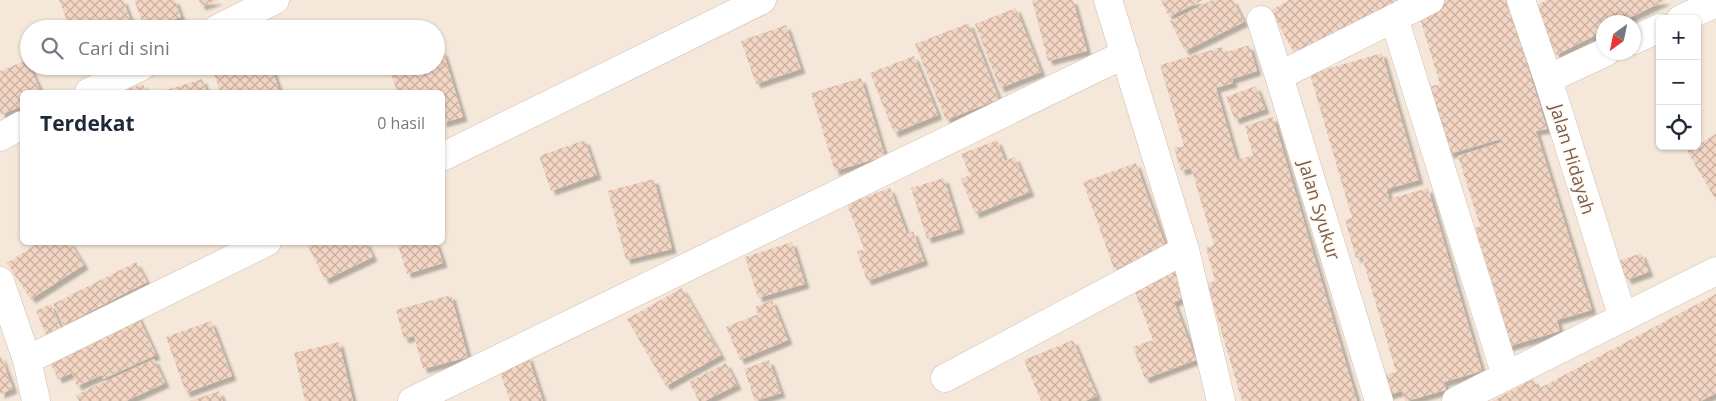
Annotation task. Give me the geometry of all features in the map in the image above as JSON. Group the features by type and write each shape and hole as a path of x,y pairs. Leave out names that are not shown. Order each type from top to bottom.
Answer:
{"street":[{"path":"235,20 275,0"},
{"path":"445,156 762,0"},
{"path":"1108,0 1185,250 1222,401"},
{"path":"1280,76 1430,0"},
{"name":"Jalan Hidayah","path":"1521,0 1548,79 1623,318"},
{"path":"1690,15 1716,3"},
{"path":"1394,18 1506,376"},
{"name":"Jalan Syukur","path":"1261,20 1280,76 1379,401"},
{"path":"1641,37 1656,30"},
{"path":"412,401 1125,54"},
{"path":"1548,79 1596,57"},
{"path":"93,90 124,75"},
{"path":"0,137 20,127"},
{"path":"27,360 261,245"},
{"path":"945,378 1185,250"},
{"path":"1456,401 1716,271"},
{"path":"0,281 27,360 36,401"}],"shaded area":[{"path":"0,0 1716,0 1716,401 0,401"}],"building":[{"path":"59,0 123,0 131,20 67,20"},
{"path":"134,0 175,0 181,17 172,20 142,20"},
{"path":"199,0 219,0 201,6"},
{"path":"1032,0 1073,0 1087,51 1048,61"},
{"path":"1161,0 1203,0 1169,17"},
{"path":"1212,0 1233,0 1244,22 1185,51 1170,21"},
{"path":"1289,0 1400,0 1296,57 1271,10"},
{"path":"1446,0 1507,0 1547,129 1536,131 1592,310 1557,320 1560,331 1507,347 1494,305 1499,304 1475,228 1480,226 1458,156 1502,142 1501,139 1449,154 1429,87 1440,84 1417,9"},
{"path":"1547,0 1666,0 1635,15 1596,15 1596,35 1556,55 1532,8"},
{"path":"1016,8 1041,72 1000,88 975,24"},
{"path":"969,23 999,99 946,120 915,44"},
{"path":"786,25 801,69 756,84 741,41"},
{"path":"1249,45 1257,71 1232,79 1233,83 1216,88 1237,160 1253,155 1245,126 1273,117 1357,401 1242,401 1207,283 1215,281 1206,248 1214,245 1191,168 1181,171 1174,148 1184,146 1160,65 1222,47 1224,53"},
{"path":"1382,53 1419,180 1387,189 1389,199 1428,188 1482,371 1444,382 1446,390 1407,401 1405,401 1402,391 1384,396 1378,376 1396,372 1362,257 1356,258 1345,220 1352,218 1310,74"},
{"path":"914,56 938,115 894,133 870,73"},
{"path":"445,58 463,117 445,122 445,90 396,90 392,75 445,75"},
{"path":"20,63 20,75 34,75 40,90 20,90 20,107 0,115 0,71"},
{"path":"214,75 274,75 279,90 219,90"},
{"path":"861,78 885,156 835,171 811,93"},
{"path":"202,79 206,90 166,90"},
{"path":"143,84 145,90 126,90"},
{"path":"1256,86 1265,109 1235,120 1226,97"},
{"path":"1716,134 1716,200 1687,151 1701,150 1701,143"},
{"path":"585,140 597,175 551,191 539,156"},
{"path":"997,140 1005,161 1015,157 1030,192 975,214 961,179 970,175 961,154"},
{"path":"1136,163 1167,250 1114,269 1083,182"},
{"path":"944,178 960,229 927,239 911,188"},
{"path":"654,179 672,249 626,260 608,191"},
{"path":"890,188 907,234 913,231 924,261 867,281 857,252 864,249 847,204"},
{"path":"792,242 805,284 758,298 745,257"},
{"path":"35,245 72,245 84,265 31,299 7,263"},
{"path":"308,245 367,245 373,257 325,280"},
{"path":"398,245 437,245 443,263 407,274"},
{"path":"1641,253 1649,272 1627,280 1619,261"},
{"path":"136,262 147,282 64,325 53,304"},
{"path":"1175,265 1187,297 1174,302 1196,360 1145,379 1133,347 1153,340 1131,281"},
{"path":"682,288 721,355 666,386 627,319"},
{"path":"1716,294 1716,393 1701,401 1492,401 1533,379 1538,389"},
{"path":"451,295 468,357 423,369 414,336 404,339 396,310"},
{"path":"772,300 788,340 740,360 726,327 758,314 755,307"},
{"path":"51,304 61,328 46,335 36,311"},
{"path":"137,314 156,355 103,379 102,375 77,386 72,373 58,379 46,355"},
{"path":"211,321 232,376 186,393 166,337"},
{"path":"1073,340 1097,396 1085,401 1041,401 1024,360"},
{"path":"339,342 353,401 305,401 294,353"},
{"path":"0,354 13,389 0,394"},
{"path":"528,356 543,401 510,401 498,367"},
{"path":"154,359 165,383 126,401 79,401 76,395"},
{"path":"769,360 781,393 755,401 744,369"},
{"path":"726,363 737,385 705,401 699,401 689,382"},
{"path":"219,391 223,401 190,401"}]}
